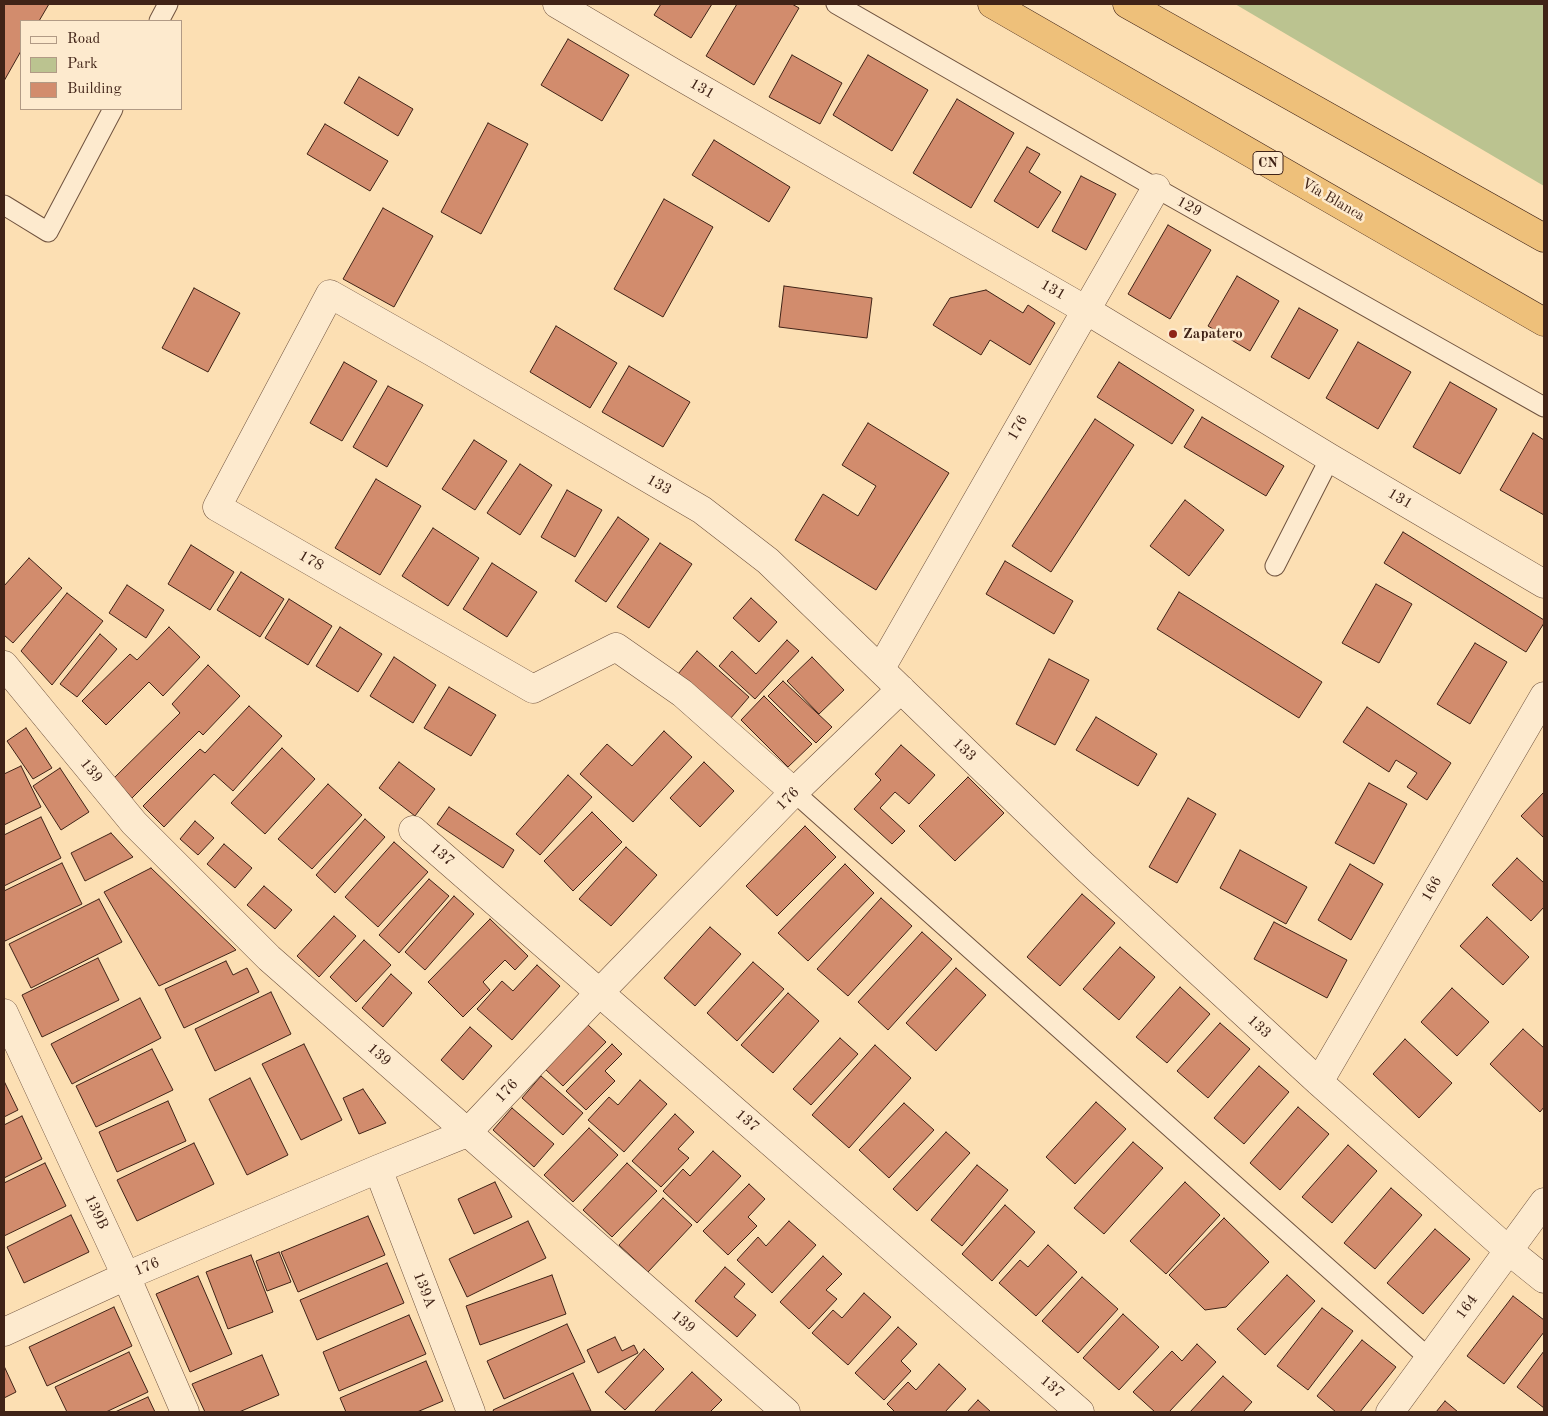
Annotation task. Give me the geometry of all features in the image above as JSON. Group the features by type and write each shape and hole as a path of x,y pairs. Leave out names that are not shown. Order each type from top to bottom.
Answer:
{"highway":[{"name":"Vía Blanca","path":"992,4 1544,322"},
{"path":"1128,4 1544,238"}],"street":[{"name":"131","path":"557,4 1086,310 1330,458 1544,584"},
{"name":"176","path":"880,668 1156,188"},
{"name":"178","path":"330,294 217,507 533,689 616,647 682,692 794,792"},
{"name":"133","path":"330,294 702,510 768,562 1083,865 1319,1082 1508,1250 1544,1279"},
{"name":"139","path":"4,665 134,823 269,958 786,1412"},
{"name":"176","path":"4,1332 126,1276 467,1133 600,992 794,792 901,689"},
{"name":"166","path":"1319,1082 1544,696"},
{"name":"137","path":"413,830 1080,1412"},
{"name":"139B","path":"4,1013 126,1276 185,1412"},
{"name":"139A","path":"378,1169 471,1412"},
{"name":"164","path":"1390,1412 1544,1202"}],"lane":[{"path":"160,20 168,4"},
{"name":"129","path":"836,4 1156,188 1544,406"},
{"path":"4,205 48,232 112,110"},
{"path":"1275,566 1330,458"},
{"path":"794,792 1430,1358"}],"green space":[{"path":"1235,4 1544,4 1544,186"}],"building":[{"path":"4,4 49,4 40,20 20,20 20,53 4,81"},
{"path":"661,4 712,4 691,38 654,15"},
{"path":"737,4 792,4 799,8 754,85 706,56"},
{"path":"568,39 629,75 602,121 541,85"},
{"path":"792,55 842,83 820,124 769,97"},
{"path":"868,55 928,90 892,151 833,115"},
{"path":"359,77 413,109 398,136 344,103"},
{"path":"957,99 1014,133 971,208 913,173"},
{"path":"488,123 528,144 481,234 441,212"},
{"path":"325,124 388,161 370,191 307,154"},
{"path":"714,140 790,187 769,222 692,175"},
{"path":"1027,147 1040,154 1029,172 1061,192 1038,228 994,201"},
{"path":"1081,176 1116,194 1086,250 1052,231"},
{"path":"664,199 713,227 663,317 614,289"},
{"path":"383,208 433,236 394,307 343,279"},
{"path":"1168,225 1211,250 1170,319 1128,294"},
{"path":"1237,276 1279,301 1250,351 1208,326"},
{"path":"784,286 872,298 867,338 779,327"},
{"path":"194,288 240,313 208,372 162,348"},
{"path":"986,290 1023,313 1028,305 1055,323 1030,365 990,340 981,355 933,325 950,298"},
{"path":"1299,308 1338,330 1309,379 1271,357"},
{"path":"556,326 617,363 590,408 530,372"},
{"path":"1358,342 1411,372 1378,429 1326,398"},
{"path":"344,362 377,381 342,441 310,423"},
{"path":"1119,362 1194,410 1172,444 1097,397"},
{"path":"629,366 690,402 663,447 602,412"},
{"path":"1450,382 1497,409 1460,474 1413,447"},
{"path":"388,386 423,405 387,467 353,447"},
{"path":"1202,417 1284,466 1266,496 1184,447"},
{"path":"1095,419 1134,445 1051,572 1012,546"},
{"path":"868,423 949,473 876,590 795,540 823,494 858,516 876,486 842,465"},
{"path":"1533,433 1544,440 1544,515 1500,490"},
{"path":"474,440 507,461 475,510 442,489"},
{"path":"520,464 552,485 520,535 487,513"},
{"path":"376,479 421,506 380,575 335,548"},
{"path":"567,490 602,510 575,557 541,537"},
{"path":"1185,500 1224,530 1189,576 1150,546"},
{"path":"618,517 649,539 606,602 575,581"},
{"path":"433,528 479,558 448,606 402,576"},
{"path":"1403,532 1544,620 1526,652 1384,563"},
{"path":"660,543 692,564 649,628 617,607"},
{"path":"191,545 234,572 210,610 168,584"},
{"path":"29,558 62,588 13,643 4,635 4,586"},
{"path":"1005,561 1073,601 1054,634 986,594"},
{"path":"492,563 537,592 507,637 463,609"},
{"path":"241,572 284,599 260,637 217,610"},
{"path":"1376,584 1412,604 1379,663 1342,643"},
{"path":"127,585 164,610 146,638 109,613"},
{"path":"1179,592 1322,682 1299,718 1157,629"},
{"path":"67,593 103,621 52,685 21,651"},
{"path":"751,598 777,622 759,642 733,618"},
{"path":"289,599 332,626 308,665 265,638"},
{"path":"169,627 200,657 163,696 149,682 106,725 82,701 130,654 137,660"},
{"path":"340,627 382,654 358,692 316,666"},
{"path":"100,634 117,649 77,697 60,684"},
{"path":"787,640 799,651 755,699 719,666 732,651 756,674"},
{"path":"1475,643 1507,662 1470,724 1437,704"},
{"path":"697,651 749,697 730,719 678,674"},
{"path":"394,657 436,685 413,723 370,696"},
{"path":"812,657 844,690 819,714 787,681"},
{"path":"1049,659 1089,680 1055,745 1016,724"},
{"path":"208,665 240,696 203,735 199,731 132,798 114,778 180,713 172,704"},
{"path":"783,681 832,727 816,743 768,696"},
{"path":"449,687 496,715 471,756 424,728"},
{"path":"764,696 812,744 788,767 741,720"},
{"path":"249,706 282,736 233,791 214,774 164,827 143,806 200,749 205,753"},
{"path":"1367,707 1451,763 1427,800 1407,787 1417,773 1396,760 1389,772 1343,742"},
{"path":"1096,717 1157,754 1138,786 1076,750"},
{"path":"26,728 52,768 33,779 7,741"},
{"path":"664,731 692,757 633,822 580,774 607,744 632,766"},
{"path":"901,745 935,775 909,804 895,792 880,808 905,831 892,844 854,809 881,780 875,774"},
{"path":"282,748 315,779 265,834 231,803"},
{"path":"399,762 435,789 415,816 379,788"},
{"path":"704,762 734,791 700,827 670,798"},
{"path":"21,766 41,807 4,825 4,774"},
{"path":"60,768 89,812 61,830 33,786"},
{"path":"568,775 592,797 540,855 516,834"},
{"path":"968,777 1004,813 955,861 919,826"},
{"path":"1369,783 1407,804 1374,864 1335,843"},
{"path":"328,784 362,815 312,869 278,839"},
{"path":"1544,792 1544,838 1521,816"},
{"path":"1188,798 1216,814 1177,883 1149,867"},
{"path":"449,807 514,850 503,868 437,824"},
{"path":"592,812 622,842 573,891 544,861"},
{"path":"41,817 61,858 4,886 4,835"},
{"path":"365,819 385,837 335,893 316,875"},
{"path":"195,821 214,838 198,855 180,839"},
{"path":"805,826 836,857 777,916 746,886"},
{"path":"111,833 133,857 85,881 71,853"},
{"path":"394,842 428,872 378,927 345,897"},
{"path":"224,844 252,868 235,888 207,864"},
{"path":"626,847 657,875 611,926 579,899"},
{"path":"1240,850 1307,887 1286,924 1220,888"},
{"path":"1517,858 1544,883 1544,907 1531,921 1492,885"},
{"path":"62,863 82,904 5,941 4,891"},
{"path":"845,864 874,893 808,961 778,933"},
{"path":"1350,864 1383,884 1351,940 1318,920"},
{"path":"151,868 236,950 159,986 104,892"},
{"path":"429,879 449,896 399,953 379,935"},
{"path":"264,886 292,910 275,929 247,905"},
{"path":"1082,894 1115,923 1060,986 1027,957"},
{"path":"454,896 474,914 425,970 405,952"},
{"path":"881,898 912,926 848,996 817,969"},
{"path":"99,899 122,942 31,988 9,944"},
{"path":"334,916 356,936 319,977 297,956"},
{"path":"1487,917 1529,957 1503,985 1460,946"},
{"path":"490,919 528,956 515,970 505,960 483,982 490,990 463,1017 428,982"},
{"path":"1274,922 1347,960 1327,998 1254,959"},
{"path":"710,927 741,954 695,1006 664,978"},
{"path":"922,932 952,959 888,1030 858,1002"},
{"path":"364,940 391,965 356,1002 330,977"},
{"path":"1120,947 1155,977 1119,1020 1083,989"},
{"path":"98,958 119,1000 42,1037 22,995"},
{"path":"226,961 233,975 247,968 259,992 184,1028 165,989"},
{"path":"753,962 784,989 737,1041 707,1013"},
{"path":"537,965 560,986 512,1040 477,1009 502,981 513,991"},
{"path":"956,968 986,995 936,1051 906,1023"},
{"path":"391,974 412,993 383,1027 362,1008"},
{"path":"1180,987 1210,1014 1167,1063 1136,1037"},
{"path":"1452,988 1489,1022 1457,1056 1421,1022"},
{"path":"271,992 291,1034 215,1071 195,1029"},
{"path":"788,993 819,1021 773,1073 741,1045"},
{"path":"140,998 161,1038 72,1084 51,1044"},
{"path":"1220,1023 1250,1049 1208,1098 1177,1071"},
{"path":"588,1025 606,1042 563,1086 545,1069"},
{"path":"470,1027 492,1046 463,1080 441,1060"},
{"path":"1523,1029 1544,1048 1544,1107 1540,1112 1490,1064"},
{"path":"840,1038 858,1054 811,1105 793,1089"},
{"path":"1405,1039 1452,1083 1419,1118 1373,1074"},
{"path":"304,1044 342,1120 301,1140 262,1064"},
{"path":"612,1044 622,1054 605,1071 615,1081 586,1110 566,1091"},
{"path":"875,1045 911,1078 849,1148 812,1115"},
{"path":"152,1049 173,1090 96,1127 76,1086"},
{"path":"1259,1066 1289,1092 1244,1144 1214,1118"},
{"path":"541,1076 583,1113 563,1135 522,1098"},
{"path":"250,1078 288,1155 247,1175 209,1099"},
{"path":"640,1080 667,1104 624,1152 588,1120 609,1097 618,1105"},
{"path":"4,1081 18,1110 4,1117"},
{"path":"363,1089 386,1123 359,1134 343,1098"},
{"path":"168,1101 186,1141 117,1172 99,1132"},
{"path":"1096,1102 1126,1129 1075,1184 1046,1157"},
{"path":"904,1103 934,1130 889,1178 859,1150"},
{"path":"1298,1107 1329,1134 1280,1190 1250,1163"},
{"path":"512,1108 554,1144 534,1167 493,1130"},
{"path":"675,1114 694,1132 678,1149 689,1158 661,1187 632,1161"},
{"path":"22,1116 42,1159 4,1178 4,1125"},
{"path":"589,1128 618,1155 573,1202 544,1175"},
{"path":"946,1132 970,1153 917,1211 893,1189"},
{"path":"1133,1142 1163,1168 1104,1234 1074,1208"},
{"path":"194,1143 214,1184 137,1221 117,1180"},
{"path":"1348,1145 1377,1171 1332,1223 1302,1197"},
{"path":"713,1151 741,1176 697,1223 663,1191 683,1169 690,1176"},
{"path":"45,1163 66,1206 4,1236 4,1183"},
{"path":"627,1163 657,1191 612,1237 583,1210"},
{"path":"977,1165 1008,1190 962,1246 931,1220"},
{"path":"495,1182 512,1217 474,1234 458,1199"},
{"path":"1185,1182 1220,1215 1166,1274 1130,1241"},
{"path":"749,1184 765,1199 748,1217 757,1226 728,1255 703,1231"},
{"path":"1391,1188 1422,1215 1375,1269 1344,1243"},
{"path":"663,1198 692,1225 648,1272 619,1245"},
{"path":"1005,1205 1035,1232 992,1281 962,1254"},
{"path":"71,1215 89,1252 24,1283 7,1247"},
{"path":"368,1216 385,1255 298,1292 281,1252"},
{"path":"1224,1218 1269,1262 1226,1307 1205,1310 1169,1275"},
{"path":"528,1221 546,1258 467,1297 449,1259"},
{"path":"789,1221 816,1245 772,1293 737,1260 758,1237 766,1246"},
{"path":"1435,1229 1470,1259 1423,1314 1387,1283"},
{"path":"1048,1245 1077,1272 1036,1316 999,1283 1020,1260 1028,1267"},
{"path":"279,1252 291,1282 267,1291 256,1261"},
{"path":"251,1255 273,1312 228,1329 206,1272"},
{"path":"823,1256 842,1274 826,1290 837,1299 809,1329 780,1302"},
{"path":"387,1263 404,1303 317,1340 300,1300"},
{"path":"725,1267 745,1284 734,1297 756,1315 737,1337 695,1301"},
{"path":"552,1275 566,1314 480,1345 466,1306"},
{"path":"1287,1275 1315,1301 1265,1355 1237,1329"},
{"path":"198,1276 232,1354 190,1372 156,1294"},
{"path":"1082,1277 1118,1309 1078,1353 1042,1321"},
{"path":"864,1293 891,1317 848,1365 812,1333 833,1310 842,1318"},
{"path":"1513,1296 1544,1320 1544,1332 1504,1384 1467,1356"},
{"path":"114,1307 132,1346 47,1386 29,1347"},
{"path":"1322,1308 1353,1331 1308,1390 1277,1366"},
{"path":"1123,1314 1159,1347 1119,1390 1083,1358"},
{"path":"409,1315 426,1354 339,1391 323,1352"},
{"path":"567,1324 585,1362 504,1399 487,1361"},
{"path":"898,1327 917,1344 901,1361 911,1371 884,1400 855,1373"},
{"path":"615,1337 622,1351 634,1345 638,1353 598,1373 587,1350"},
{"path":"1362,1340 1396,1367 1360,1412 1336,1412 1317,1396"},
{"path":"1197,1344 1216,1362 1169,1412 1155,1412 1133,1392 1172,1351 1182,1361"},
{"path":"644,1349 664,1369 625,1410 605,1392"},
{"path":"1544,1351 1544,1408 1517,1387"},
{"path":"129,1352 148,1392 106,1412 67,1412 55,1387"},
{"path":"262,1355 279,1395 239,1412 205,1412 192,1384"},
{"path":"426,1361 443,1401 417,1412 346,1412 340,1398"},
{"path":"939,1364 966,1389 945,1412 895,1412 887,1404 908,1382 916,1390"},
{"path":"4,1366 16,1392 4,1398"},
{"path":"692,1372 722,1400 710,1412 654,1412"},
{"path":"573,1373 591,1411 494,1412 493,1410"},
{"path":"1223,1376 1252,1402 1243,1412 1190,1412"},
{"path":"148,1397 155,1412 115,1412"},
{"path":"978,1400 991,1412 967,1412"},
{"path":"1445,1401 1458,1412 1436,1412"}],"place":[{"name":"Zapatero","path":"1173,334"}]}
